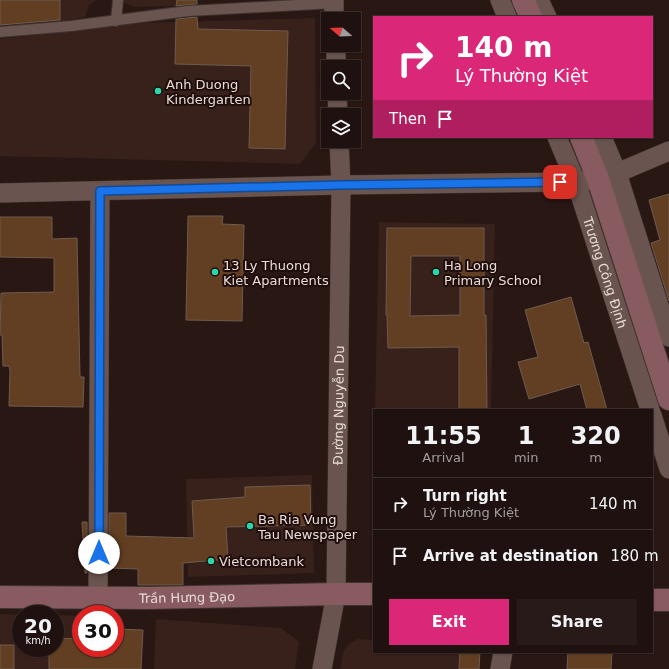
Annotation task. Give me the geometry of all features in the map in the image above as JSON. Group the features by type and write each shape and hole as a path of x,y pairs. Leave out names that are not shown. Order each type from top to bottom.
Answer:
{"main road":[{"path":"523,0 540,13"},
{"name":"Trương Công Định","path":"582,138 607,176 660,340 669,400"},
{"name":"Trần Hưng Đạo","path":"0,597 98,598 373,594"},
{"path":"653,600 669,600"}],"street":[{"path":"500,0 507,16"},
{"name":"Trương Công Định","path":"557,138 576,182 650,409"},
{"name":"Trương Công Định","path":"602,138 607,176"},
{"name":"Đường Nguyễn Du","path":"322,669 336,594 341,185 339,148"},
{"path":"0,193 341,185 576,182 607,176 669,151"},
{"path":"98,598 100,191"},
{"path":"634,360 660,340"},
{"path":"653,418 669,469"},
{"path":"500,669 503,653"}],"lane":[{"path":"116,21 118,0"},
{"path":"0,32 116,21 188,11 334,7"}],"shaded area":[{"path":"0,0 96,0 89,5 85,17 60,22 0,27"},
{"path":"118,0 197,0 197,5 134,7"},
{"name":"Anh Duong Kindergarten","path":"315,18 316,143 300,164 0,156 0,39 140,23"},
{"name":"Ha Long Primary School","path":"379,222 495,224 491,409 375,409"},
{"name":"Ba Ria Vung Tau Newspaper","path":"312,475 314,573 188,577 186,479"},
{"path":"0,614 12,615 12,657 64,657 64,615 72,616 72,657 84,657 88,669 0,669"},
{"path":"156,619 281,628 299,642 295,669 154,669"},
{"path":"358,639 373,640 373,653 460,653 459,669 340,669 344,650 349,644"}],"building":[{"path":"0,0 60,0 60,20 0,25"},
{"path":"177,0 197,0 197,4 176,6"},
{"path":"197,17 198,29 288,31 285,149 249,148 251,66 175,64 176,19"},
{"path":"669,194 669,301 651,243 660,240 649,200"},
{"name":"13 Ly Thuong Kiet Apartments","path":"188,216 223,216 222,224 244,225 242,321 186,320"},
{"path":"0,217 52,217 52,239 77,238 80,377 84,377 83,407 9,406 10,371 9,366 3,366 2,335 0,335 1,293 54,292 54,258 0,257"},
{"path":"387,228 484,228 484,315 486,315 487,409 459,409 459,347 388,348","holes":["411,256 460,256 460,315 410,316"]},
{"path":"571,297 584,343 588,342 607,409 587,409 580,384 529,399 518,362 538,357 525,310"},
{"path":"310,485 311,525 226,527 228,559 183,563 183,585 138,585 138,569 109,568 109,513 126,513 126,536 194,538 192,501 245,497 245,487"},
{"path":"82,522 87,522 87,573 85,573"},
{"path":"124,629 143,630 141,669 49,669 49,657 64,657 64,638 72,639 72,657 124,657"},
{"path":"0,645 12,645 14,669 0,669"},
{"path":"460,653 480,653 479,669 459,669"},
{"path":"568,653 612,653 611,669 567,669"}],"place":[{"name":"Anh Duong Kindergarten","path":"158,91"},
{"name":"13 Ly Thuong Kiet Apartments","path":"215,272"},
{"name":"Ha Long Primary School","path":"436,272"},
{"name":"Ba Ria Vung Tau Newspaper","path":"250,526"},
{"name":"Vietcombank","path":"211,561"}],"route":[{"path":"99,553 100,191 341,185 560,182"}]}
